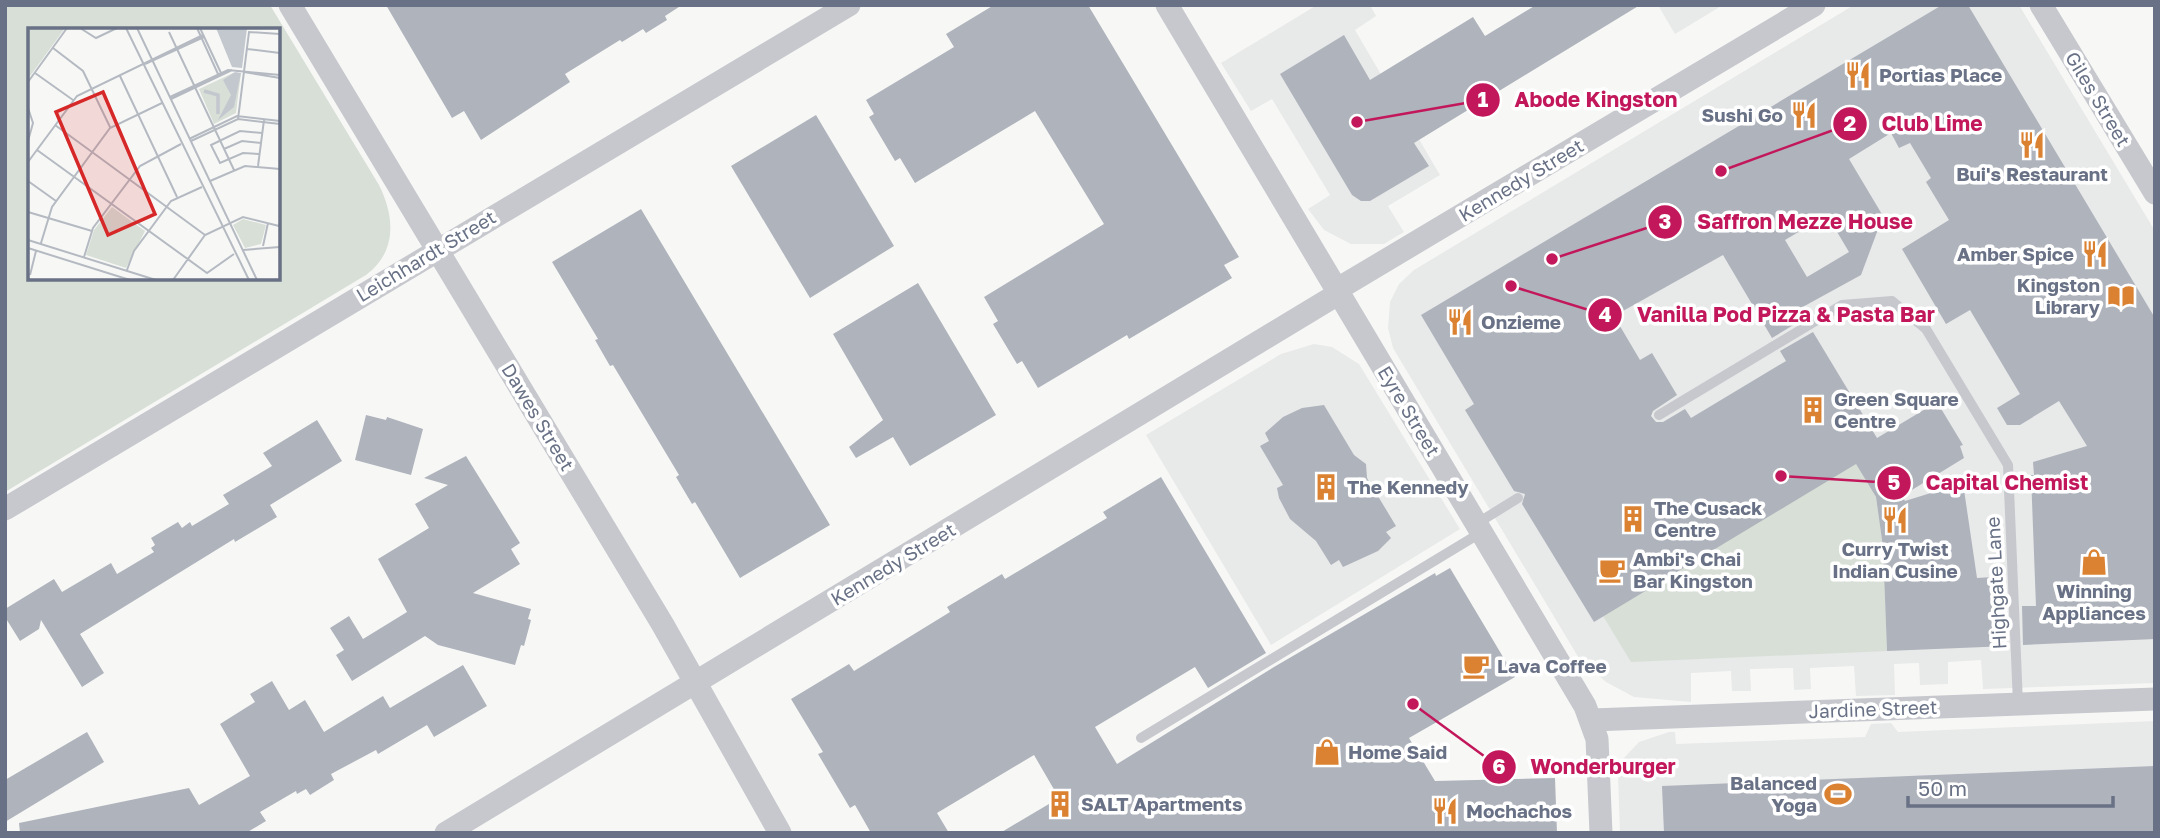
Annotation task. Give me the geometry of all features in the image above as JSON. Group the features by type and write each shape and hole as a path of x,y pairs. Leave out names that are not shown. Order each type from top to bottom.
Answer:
{"street":[{"name":"Dawes Street","path":"290,5 697,682 780,833"},
{"name":"Leichhardt Street","path":"5,509 849,5"},
{"name":"Eyre Street","path":"1167,5 1592,720 1597,739 1601,833"},
{"name":"Kennedy Street","path":"446,833 1814,5"},
{"name":"Giles Street","path":"2041,5 2155,193"},
{"name":"Jardine Street","path":"1592,720 2155,699"}],"lane":[{"name":"Highgate Lane","path":"1659,415 1842,305 1892,301 1926,329 2008,465 2018,704"},
{"path":"1142,738 1479,528 1518,498"}],"shaded area":[{"path":"5,5 270,5 384,197 390,221 388,245 376,266 366,275 5,492"},
{"path":"1317,5 1370,5 1376,16 1355,30 1440,175 1388,206 1404,232 1384,244 1351,244 1324,230 1308,209 1330,195 1272,99 1251,111 1221,63"},
{"path":"1658,5 1723,5 1675,34"},
{"path":"1854,5 2019,5 2155,231 2155,683 1983,689 1981,660 1948,662 1948,684 1920,685 1919,663 1894,664 1895,695 1856,696 1854,666 1810,668 1811,689 1794,690 1793,668 1750,669 1751,691 1732,691 1731,671 1691,673 1691,702 1634,697 1606,682 1580,660 1393,348 1388,328 1390,302 1399,284 1414,270"},
{"path":"1314,344 1332,347 1359,364 1460,529 1271,645 1146,435 1281,354"},
{"path":"1850,454 1876,497 1883,547 1887,651 1631,662 1597,606"},
{"path":"2155,721 2155,833 1620,833 1618,775 1622,760 1639,742 1669,732 1675,732 1676,744 1865,737 1871,724 1891,723 1898,732"}],"building":[{"path":"386,5 682,5 665,16 667,20 646,33 643,29 622,42 620,40 565,74 570,82 481,140 464,111 452,118"},
{"path":"994,5 1088,5 1239,257 1224,265 1232,278 1129,339 1127,335 1038,388 1022,361 1017,364 993,324 998,321 984,297 1104,224 1035,111 915,183 900,158 895,161 869,117 874,114 866,100 954,47 946,34"},
{"path":"1536,5 1640,5 1414,143 1429,166 1370,201 1361,201 1352,195 1280,74 1344,35 1370,80 1473,17 1485,36"},
{"path":"1942,5 1968,5 2155,318 2155,639 2023,645 2022,606 2036,606 2031,475 2034,475 2033,462 2087,446 2059,401 2020,425 2007,425 1997,408 2020,394 1970,310 1946,324 1902,249 1949,220 1926,182 1931,178 1910,143 1899,148 1891,133 1849,159 1883,216 1861,275 1799,309 1805,318 1772,338 1723,255 1614,316 1640,360 1652,353 1677,395 1653,411 1651,416 1656,422 1663,422 1685,409 1691,418 1786,361 1780,351 1813,332 1877,438 1937,402 1963,445 1960,446 1964,458 1902,496 1905,501 1963,483 1977,578 1993,577 1994,607 2006,606 2008,646 1887,651 1883,547 1876,497 1856,464 1594,622 1522,504 1525,494 1514,491 1465,410 1474,404 1421,315","holes":["1827,215 1849,252 1807,277 1785,240"]},
{"path":"816,115 894,246 810,298 731,166"},
{"path":"641,209 830,525 740,578 695,502 692,504 676,477 679,475 613,365 610,366 595,340 598,339 552,262"},
{"path":"918,283 996,415 910,466 893,437 856,458 849,447 883,420 833,334"},
{"name":"The Kennedy","path":"1324,405 1354,455 1366,464 1367,478 1396,526 1386,532 1391,538 1378,551 1343,567 1339,560 1331,565 1316,541 1290,519 1279,498 1277,488 1283,485 1260,446 1269,441 1265,433 1283,417 1302,408"},
{"path":"366,415 386,420 387,417 423,429 411,475 355,460"},
{"path":"317,420 342,461 270,505 277,517 235,542 234,539 80,634 104,673 82,687 41,620 39,629 20,641 5,617 5,609 54,579 62,592 111,563 117,574 154,552 151,548 155,545 151,538 178,522 182,528 190,522 192,526 229,504 223,495 272,466 263,453"},
{"path":"466,456 520,543 511,549 520,564 473,593 531,609 524,646 521,645 515,665 438,645 425,636 352,681 336,655 344,650 330,628 349,616 363,639 407,612 378,559 429,528 415,504 448,485 424,478"},
{"path":"1161,477 1266,653 1208,688 1195,667 1095,727 1117,764 1274,667 1435,573 1436,576 1450,568 1515,677 1409,738 1435,781 1555,778 1557,833 1000,833 1059,798 1034,755 937,813 949,833 871,833 855,805 850,808 818,754 823,752 791,699 849,664 854,671 950,612 947,607 1002,574 1005,579 1107,518 1103,512"},
{"path":"463,665 487,706 434,737 427,725 378,754 376,750 331,774 334,780 310,795 306,789 297,794 296,791 260,812 266,821 246,833 20,833 19,823 189,788 199,805 250,776 220,724 255,702 250,694 272,681 289,710 305,700 324,732 383,696 390,708"},
{"path":"87,732 104,762 5,822 5,780"},
{"path":"2155,766 2155,833 1664,833 1662,786"}],"place":[{"name":"Portias Place","path":"1858,75"},
{"name":"Sushi Go","path":"1804,115"},
{"name":"Abode Kingston","path":"1357,122"},
{"name":"Bui's Restaurant","path":"2032,145"},
{"name":"Club Lime","path":"1721,171"},
{"name":"Amber Spice","path":"2095,254"},
{"name":"Saffron Mezze House","path":"1552,259"},
{"name":"Vanilla Pod Pizza & Pasta Bar","path":"1511,286"},
{"name":"Kingston Library","path":"2121,296"},
{"name":"Onzieme","path":"1460,322"},
{"name":"Green Square Centre","path":"1813,410"},
{"name":"Capital Chemist","path":"1781,476"},
{"name":"The Kennedy","path":"1326,487"},
{"name":"The Cusack Centre","path":"1633,519"},
{"name":"Curry Twist Indian Cusine","path":"1895,520"},
{"name":"Winning Appliances","path":"2094,562"},
{"name":"Ambi's Chai Bar Kingston","path":"1612,570"},
{"name":"Lava Coffee","path":"1476,666"},
{"name":"Wonderburger","path":"1413,704"},
{"name":"Home Said","path":"1327,752"},
{"name":"Balanced Yoga","path":"1838,794"},
{"name":"SALT Apartments","path":"1060,804"},
{"name":"Mochachos","path":"1445,811"}]}
